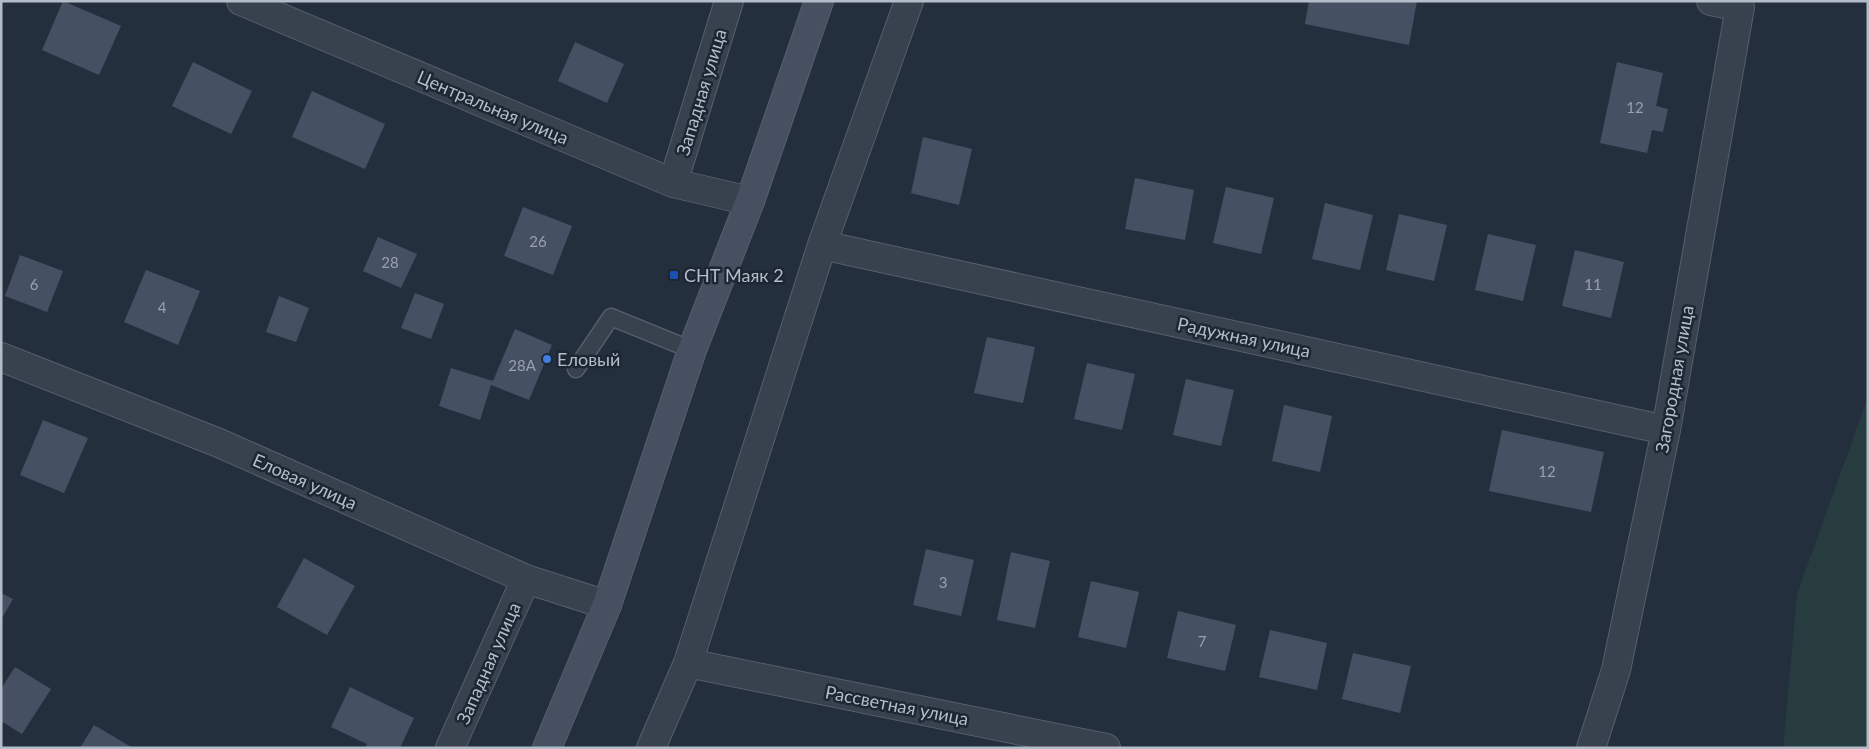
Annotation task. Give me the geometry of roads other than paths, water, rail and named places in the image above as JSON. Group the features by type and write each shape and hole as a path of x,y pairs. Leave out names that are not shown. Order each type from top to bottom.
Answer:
{"street":[{"name":"Центральная улица","path":"241,1 673,183 750,201"},
{"name":"Западная улица","path":"673,183 729,1"},
{"path":"547,748 607,605 692,350 750,201 819,1"},
{"path":"651,748 688,663 822,244 909,1"},
{"name":"Загородная улица","path":"1590,748 1616,670 1666,430 1740,7 1711,1"},
{"name":"Радужная улица","path":"822,244 1666,430"},
{"name":"Еловая улица","path":"1,357 219,443 526,579 607,605"},
{"name":"Западная улица","path":"451,748 526,579"},
{"name":"Рассветная улица","path":"688,663 1106,748"}],"lane":[{"path":"576,369 611,317 692,350"}],"place":[{"name":"СНТ Маяк 2","path":"674,275"},
{"name":"Еловый","path":"547,359"}]}
